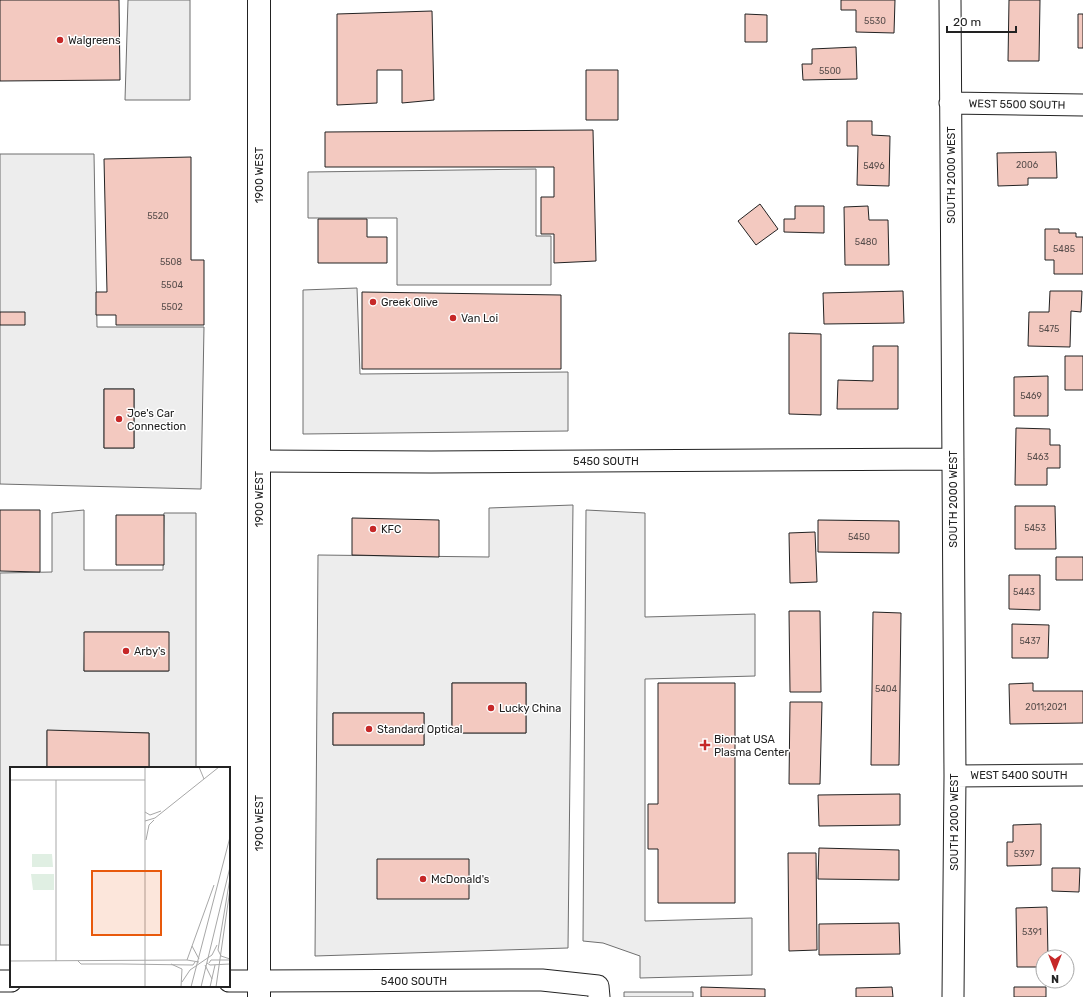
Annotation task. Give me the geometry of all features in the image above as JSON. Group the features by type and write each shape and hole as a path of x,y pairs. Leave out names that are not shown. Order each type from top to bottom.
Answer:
{"main road":[{"name":"1900 WEST","path":"258,0 259,989"}],"street":[{"name":"SOUTH 2000 WEST","path":"950,0 955,776 953,997"},
{"name":"WEST 5500 SOUTH","path":"950,103 1083,104"},
{"name":"5450 SOUTH","path":"258,461 431,462 953,459"},
{"name":"WEST 5400 SOUTH","path":"955,776 1083,775"},
{"name":"5400 SOUTH","path":"230,981 259,989 542,980 598,992"}],"shaded area":[{"path":"128,0 190,0 190,100 125,100"},
{"path":"0,154 94,154 97,327 204,327 201,489 0,484","holes":["104,389 134,389 134,448 104,448"]},
{"path":"536,169 536,236 551,236 551,285 397,285 397,218 308,218 308,172"},
{"path":"357,288 360,374 568,372 568,431 303,434 303,290"},
{"path":"573,505 568,948 315,956 318,555 489,557 489,508","holes":["452,683 526,683 526,733 452,733","333,713 424,713 424,745 333,745"]},
{"path":"84,510 84,570 163,570 164,513 196,513 196,767 149,767 149,733 47,731 47,767 10,767 10,945 0,945 0,573 52,572 52,513","holes":["85,632 168,632 168,671 84,671"]},
{"path":"586,510 645,513 645,617 755,614 755,676 645,679 645,921 752,918 752,975 640,978 640,956 603,943 583,941"},
{"path":"624,992 693,992 693,997 624,997"}],"building":[{"name":"Walgreens","path":"0,0 119,0 120,80 0,81"},
{"path":"841,0 895,0 894,33 856,32 856,10 841,10"},
{"path":"1009,0 1040,0 1039,61 1008,61"},
{"path":"432,11 434,100 402,103 402,70 377,70 377,103 337,105 337,14"},
{"path":"745,14 767,15 767,42 745,42"},
{"path":"1078,14 1083,14 1083,48 1078,48"},
{"path":"856,47 857,79 803,80 802,64 812,64 812,49"},
{"path":"586,70 618,70 618,120 586,120"},
{"path":"847,121 872,121 872,135 890,136 889,186 857,185 858,146 847,146"},
{"path":"593,130 596,261 554,263 554,234 541,234 541,197 554,197 554,167 325,167 325,132"},
{"path":"1056,152 1057,178 1028,178 1028,185 998,186 997,153"},
{"path":"191,157 191,260 204,260 204,325 116,325 116,315 96,315 96,292 107,292 104,159"},
{"path":"760,204 778,229 756,245 738,221"},
{"path":"795,206 824,206 824,233 784,232 784,219 795,219"},
{"path":"868,206 869,220 888,220 889,265 845,265 844,207"},
{"path":"318,219 367,219 367,237 387,237 387,263 318,263"},
{"path":"1045,229 1059,229 1059,233 1076,233 1076,237 1083,237 1083,274 1054,274 1054,260 1045,260"},
{"path":"903,291 904,323 824,324 823,293"},
{"path":"1050,291 1082,291 1081,312 1071,311 1070,347 1028,346 1029,312 1049,312"},
{"path":"362,292 561,295 561,369 362,369"},
{"path":"0,312 25,312 25,325 0,325"},
{"path":"789,333 821,334 821,415 789,414"},
{"path":"873,346 898,346 898,409 837,409 838,380 873,381"},
{"path":"1065,356 1083,356 1083,390 1065,390"},
{"path":"1048,376 1048,416 1014,416 1014,377"},
{"name":"Joe's Car Connection","path":"104,389 134,389 134,448 104,448"},
{"path":"1016,428 1050,429 1050,445 1060,445 1060,468 1047,468 1047,485 1015,485"},
{"path":"1015,506 1055,506 1056,549 1015,549"},
{"path":"0,510 40,510 40,572 0,571"},
{"path":"116,515 164,515 164,565 116,565"},
{"path":"352,518 439,520 439,557 352,555"},
{"path":"818,520 899,521 899,553 818,552"},
{"path":"815,532 817,582 790,583 789,533"},
{"path":"1056,557 1083,557 1083,580 1056,580"},
{"path":"1009,575 1040,575 1040,610 1009,609"},
{"path":"789,611 820,611 821,692 790,692"},
{"path":"873,612 901,613 899,765 871,765"},
{"path":"1012,624 1049,625 1048,658 1012,658"},
{"name":"Arby's","path":"84,632 169,632 169,671 84,671"},
{"path":"452,683 526,683 526,733 452,733"},
{"path":"658,683 735,683 735,903 658,903 658,849 648,849 648,804 658,804"},
{"path":"1033,683 1033,691 1083,691 1083,723 1010,724 1009,684"},
{"path":"790,702 822,702 820,784 789,784"},
{"path":"333,713 424,713 424,745 333,745"},
{"path":"47,730 149,733 149,767 47,767"},
{"path":"900,794 900,825 819,826 818,795"},
{"path":"1041,824 1041,865 1007,866 1007,842 1013,842 1013,825"},
{"path":"819,848 899,850 899,880 818,879"},
{"path":"788,853 816,853 817,950 789,951"},
{"name":"McDonald's","path":"377,859 469,859 469,899 377,899"},
{"path":"1052,868 1080,868 1079,892 1052,891"},
{"path":"1047,907 1048,949 1035,949 1035,967 1017,967 1016,908"},
{"path":"899,923 900,954 819,955 819,924"},
{"path":"701,987 765,989 765,997 701,997"},
{"path":"892,987 893,997 856,997 856,988"},
{"path":"1014,987 1035,987 1035,989 1046,989 1046,997 1014,997"}],"place":[{"name":"Walgreens","path":"60,40"},
{"name":"Greek Olive","path":"373,302"},
{"name":"Van Loi","path":"453,318"},
{"name":"Joe's Car Connection","path":"119,419"},
{"name":"KFC","path":"373,529"},
{"name":"Arby's","path":"126,651"},
{"name":"Lucky China","path":"491,708"},
{"name":"Standard Optical","path":"369,729"},
{"name":"Biomat USA Plasma Center","path":"705,745"},
{"name":"McDonald's","path":"423,879"}]}
